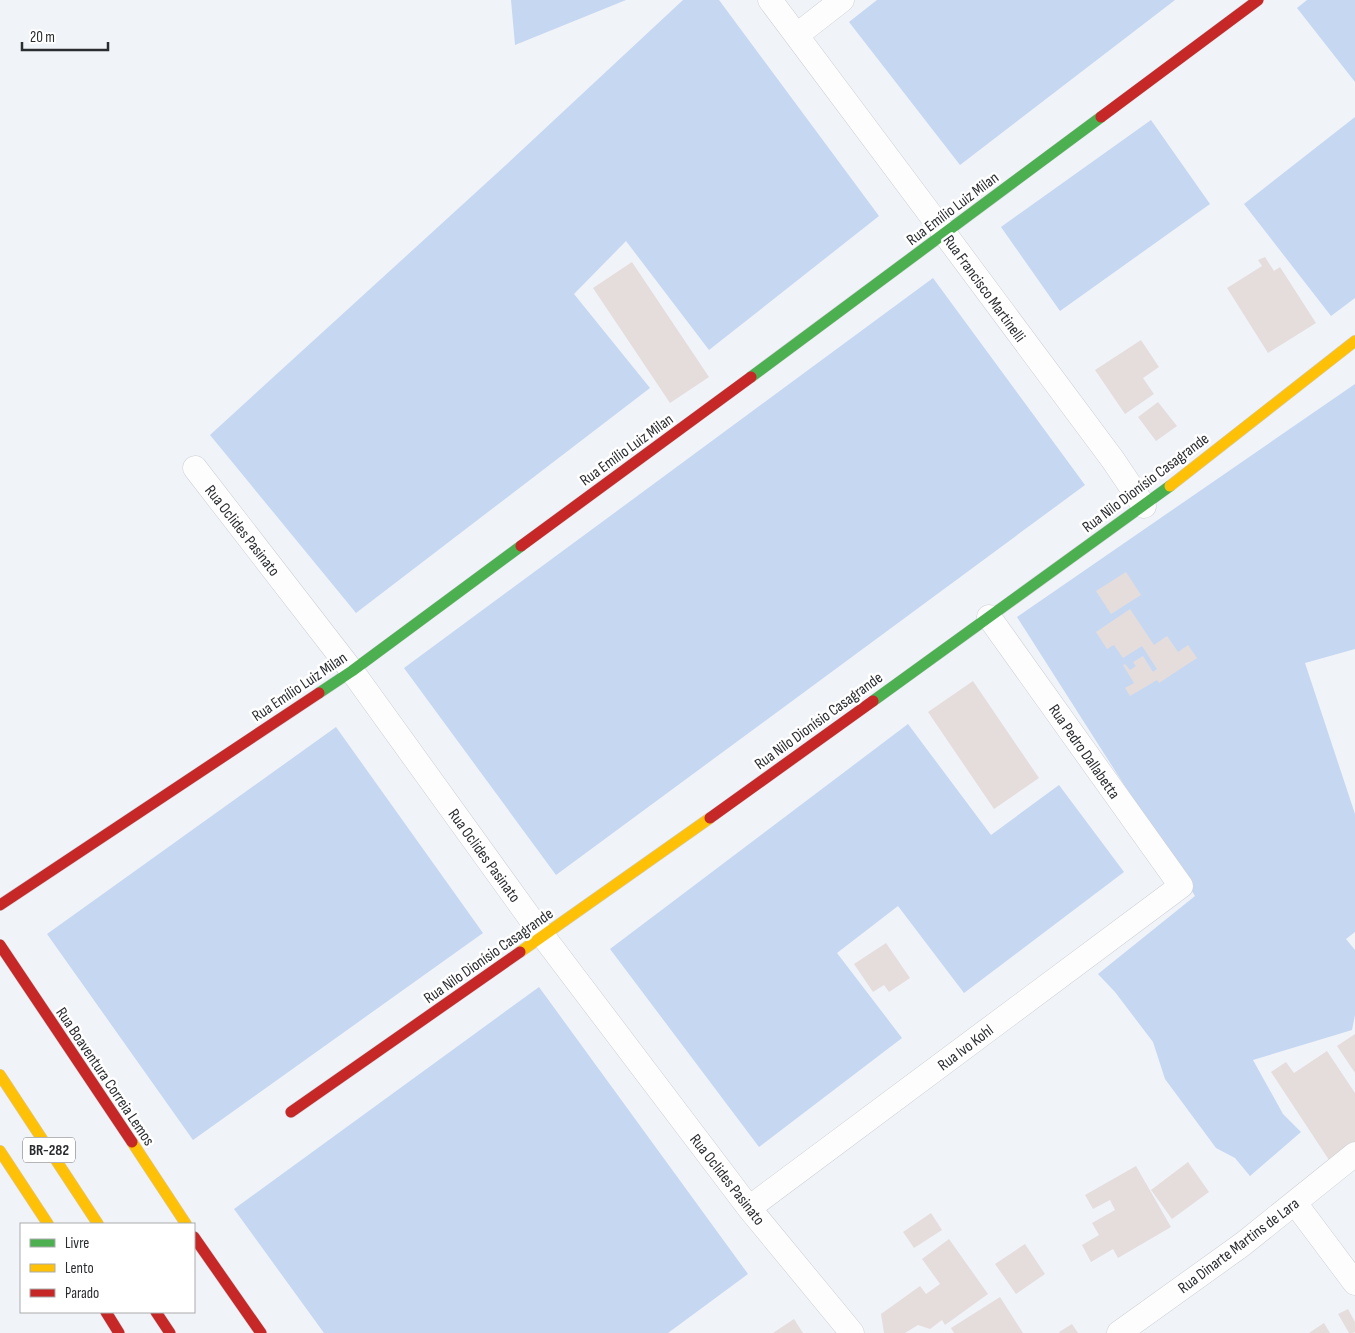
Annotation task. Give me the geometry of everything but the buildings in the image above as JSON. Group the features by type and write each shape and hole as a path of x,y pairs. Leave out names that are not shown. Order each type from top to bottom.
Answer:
{"main road":[{"name":"Rua Emílio Luiz Milan","path":"0,905 352,671 945,234 1258,0"},
{"name":"Rua Nilo Dionísio Casagrande","path":"291,1112 543,936 1144,506 1355,341"},
{"name":"Rua Boaventura Correia Lemos","path":"0,945 185,1223"},
{"name":"BR-282","path":"0,1075 97,1223"},
{"name":"BR-282","path":"0,1151 47,1223"},
{"path":"195,1238 261,1333"},
{"path":"107,1313 119,1333"},
{"path":"157,1313 170,1333"}],"street":[{"name":"Rua Francisco Martinelli","path":"770,0 945,234 1144,506"},
{"path":"797,35 842,0"},
{"name":"Rua Oclides Pasinato","path":"195,468 352,671 543,936 749,1208 852,1333"},
{"name":"Rua Pedro Dallabetta","path":"989,617 1181,886"},
{"name":"Rua Ivo Kohl","path":"749,1208 1181,886"},
{"name":"Rua Dinarte Martins de Lara","path":"1119,1333 1243,1244 1355,1154"},
{"path":"1295,1203 1355,1283"}],"shaded area":[{"path":"511,0 626,0 515,45"},
{"path":"683,0 719,0 879,216 709,350 626,241 574,294 650,388 356,613 210,435 507,164"},
{"path":"877,0 1175,0 960,165 849,22"},
{"path":"1307,0 1355,0 1355,82 1297,8"},
{"path":"1355,117 1355,298 1331,316 1244,204"},
{"path":"1151,120 1210,204 1060,311 1001,227"},
{"path":"933,278 1085,485 556,875 404,668"},
{"path":"1355,384 1355,649 1305,663 1355,814 1355,932 1346,939 1355,950 1355,1015 1352,1030 1253,1060 1283,1114 1301,1132 1250,1176 1235,1158 1216,1148 1165,1079 1153,1042 1115,992 1098,974 1195,896 1017,617"},
{"path":"908,724 991,835 1059,785 1124,872 964,993 898,906 837,953 902,1038 759,1147 610,949"},
{"path":"336,727 483,933 193,1140 47,934"},
{"path":"539,987 748,1274 668,1333 324,1333 234,1209"}],"traffic: fast":[{"path":"751,377 1101,117"},
{"path":"873,701 1170,486"},
{"path":"319,693 352,671 521,546"}],"traffic: slow":[{"path":"1170,486 1355,341"},
{"path":"520,952 710,818"},
{"path":"0,1075 97,1223"},
{"path":"132,1142 185,1223"},
{"path":"0,1151 47,1223"}],"traffic: jam":[{"path":"1101,117 1258,0"},
{"path":"521,546 751,377"},
{"path":"0,905 319,693"},
{"path":"710,818 873,701"},
{"path":"0,945 132,1142"},
{"path":"291,1112 520,952"},
{"path":"195,1238 261,1333"},
{"path":"107,1313 119,1333"},
{"path":"157,1313 170,1333"}]}
